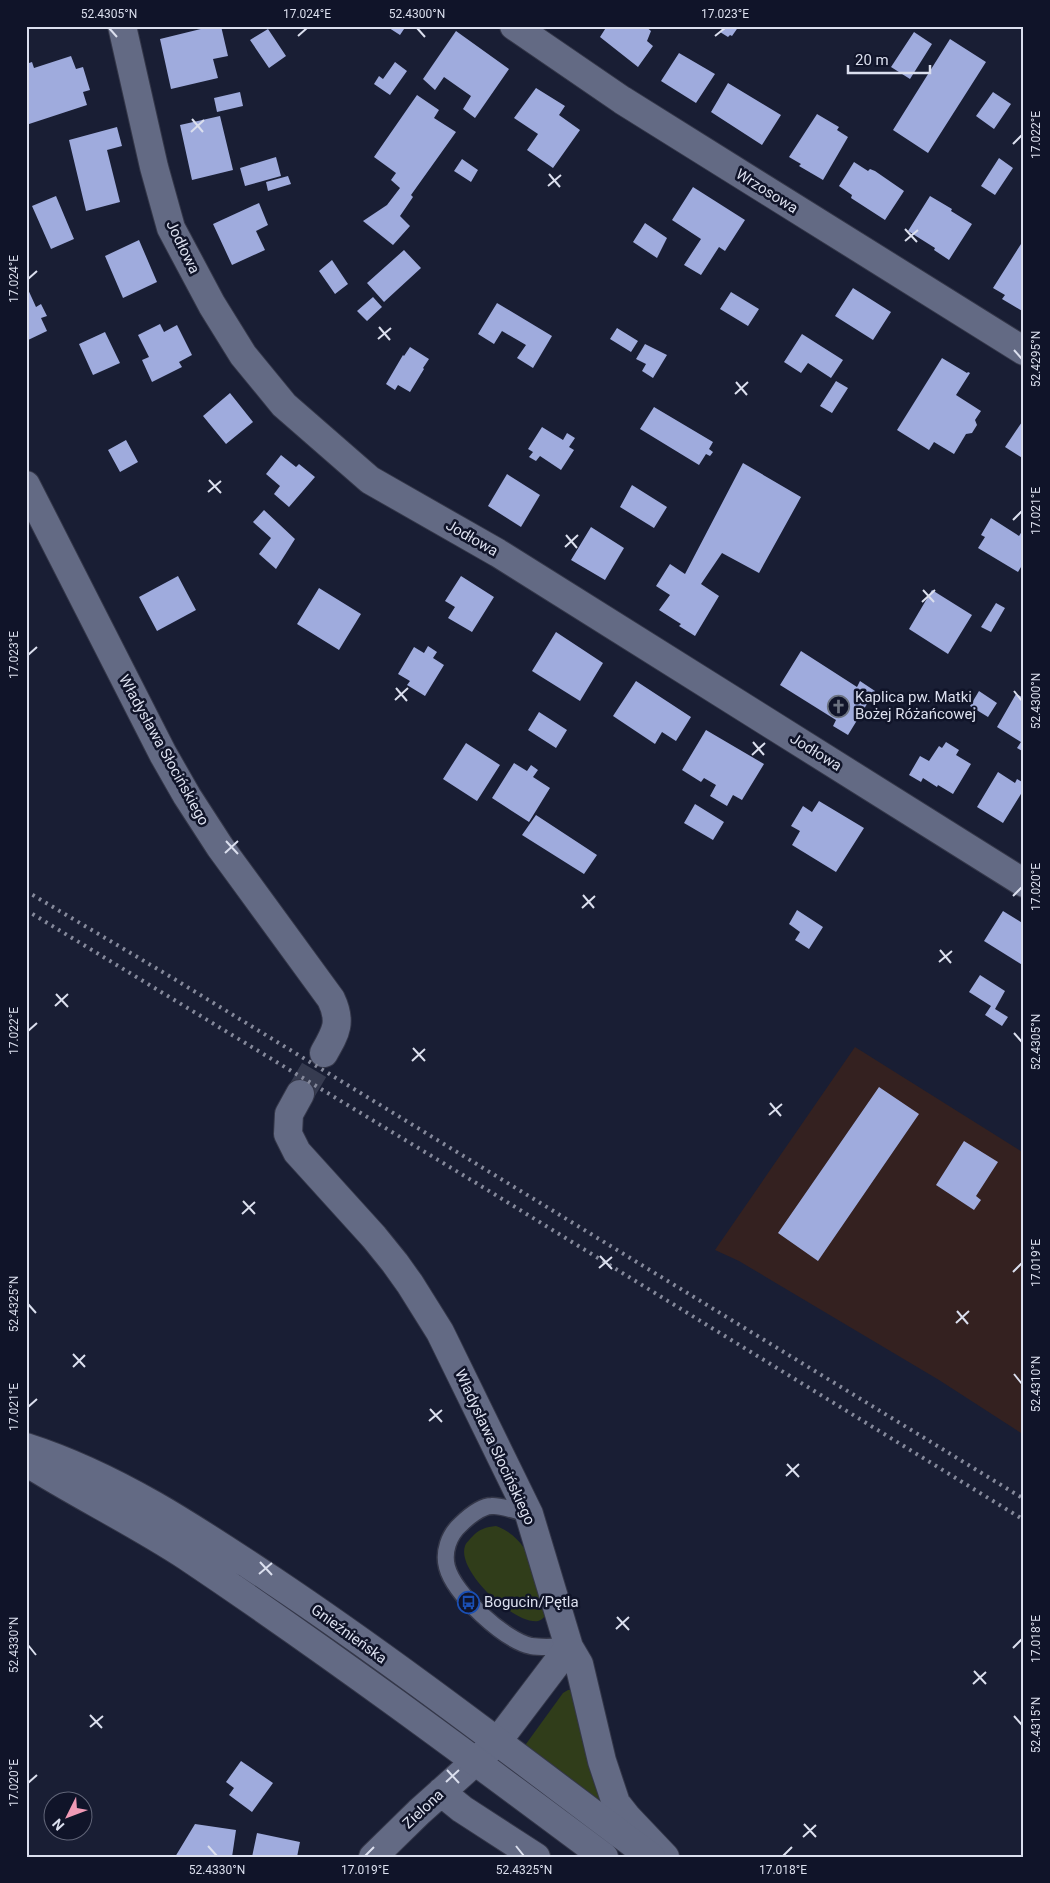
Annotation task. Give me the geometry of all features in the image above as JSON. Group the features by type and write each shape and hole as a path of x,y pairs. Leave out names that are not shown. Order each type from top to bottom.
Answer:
{"street":[{"name":"Jodłowa","path":"122,26 154,167 171,228 212,305 244,355 284,405 370,480 506,558 1024,883"},
{"name":"Wrzosowa","path":"514,26 630,106 1024,351"},
{"name":"Władysława Słocińskiego","path":"26,485 163,754 187,796 220,847 331,999 338,1016 337,1026 335,1035 324,1053"},
{"name":"Władysława Słocińskiego","path":"300,1094 289,1114 288,1134 297,1152 374,1237 410,1284 440,1332 529,1514 569,1646 579,1664 602,1761 616,1803 627,1818 665,1857"},
{"name":"Gnieźnieńska","path":"26,1447 61,1458 174,1516 333,1621 651,1857"},
{"name":"Gnieźnieńska","path":"26,1462 152,1535 323,1650 604,1857"},
{"name":"Zielona","path":"373,1857 497,1742 569,1646"},
{"path":"441,1792 462,1809 536,1857"}],"lane":[{"path":"529,1514 492,1506 469,1516 454,1530 446,1550 446,1567 454,1583 468,1602 494,1625 530,1646 569,1646"}],"shaded area":[{"path":"855,1047 1024,1153 1024,1435 939,1380 739,1261 715,1250"}],"green space":[{"path":"496,1526 518,1540 531,1560 547,1610 544,1617 538,1621 528,1620 502,1606 478,1582 469,1569 465,1557 466,1544 480,1530"},
{"path":"572,1690 596,1769 602,1804 525,1748 563,1693"}],"building":[{"path":"213,26 221,26 228,56 213,59 218,78 171,89 160,39"},
{"path":"386,26 406,26 400,35"},
{"path":"607,26 645,26 651,31 647,41 653,46 638,67 600,37"},
{"path":"717,26 739,26 732,36 728,37 720,32 722,29"},
{"path":"268,29 286,56 269,68 250,40"},
{"path":"456,31 509,69 475,118 463,109 471,96 444,77 435,90 423,79"},
{"path":"914,32 932,44 910,79 891,67"},
{"path":"950,39 986,62 928,153 893,130"},
{"path":"679,53 715,74 696,103 661,81"},
{"path":"71,56 76,69 83,67 90,90 83,92 87,105 26,125 26,64 32,62 34,68"},
{"path":"395,62 407,71 390,95 374,84 379,76 383,79"},
{"path":"728,83 781,115 762,145 711,112"},
{"path":"536,88 565,106 559,115 580,130 553,168 527,150 538,134 514,118"},
{"path":"240,92 243,106 217,112 214,98"},
{"path":"993,92 1011,104 994,129 976,116"},
{"path":"417,95 439,110 434,118 456,132 411,195 413,197 400,216 410,226 393,245 363,221 387,205 400,188 391,180 396,173 374,157"},
{"path":"817,114 839,127 837,130 848,137 823,180 799,166 801,164 789,157"},
{"path":"220,116 233,170 192,180 180,125"},
{"path":"117,127 122,146 107,150 120,202 86,211 69,140"},
{"path":"276,157 281,176 245,186 240,168"},
{"path":"999,158 1013,168 995,195 981,186"},
{"path":"462,159 478,170 471,182 454,171"},
{"path":"854,162 868,171 870,169 875,171 904,191 885,220 851,198 852,195 839,186"},
{"path":"288,176 291,184 268,191 266,182"},
{"path":"693,187 745,220 725,251 719,247 701,275 684,265 701,239 672,220"},
{"path":"56,196 74,239 51,249 32,206"},
{"path":"930,196 972,224 949,260 934,250 935,248 908,231"},
{"path":"259,203 268,225 256,231 265,250 232,265 213,224"},
{"path":"645,223 667,238 657,258 633,242"},
{"path":"139,240 157,282 123,298 105,256"},
{"path":"1021,244 1024,246 1024,312 1002,299 1005,295 993,288"},
{"path":"404,250 421,268 384,302 367,283"},
{"path":"332,260 348,284 335,294 319,271"},
{"path":"26,285 36,307 41,304 47,316 41,318 47,331 26,341"},
{"path":"853,288 891,312 873,340 835,316"},
{"path":"731,292 759,309 748,326 720,309"},
{"path":"373,297 382,307 367,321 357,311"},
{"path":"497,303 552,336 533,368 517,358 526,345 502,331 494,344 478,334"},
{"path":"160,324 164,332 177,325 192,355 179,362 182,367 152,382 142,360 149,357 138,335"},
{"path":"617,328 638,341 631,352 610,339"},
{"path":"105,332 120,363 93,375 79,344"},
{"path":"802,334 843,360 831,378 808,363 801,373 784,362"},
{"path":"645,344 667,355 653,378 642,371 646,364 636,359"},
{"path":"410,347 429,359 410,392 398,385 395,390 386,384 403,355"},
{"path":"942,358 970,373 956,395 981,411 975,420 977,425 972,433 966,434 954,454 934,442 929,450 897,430"},
{"path":"836,381 848,388 832,413 820,406"},
{"path":"230,393 253,422 226,444 203,416"},
{"path":"654,407 713,442 709,449 713,452 710,456 706,454 699,465 640,429"},
{"path":"1024,419 1024,459 1005,447"},
{"path":"542,427 563,440 567,433 575,438 569,447 574,450 561,470 540,456 536,461 529,457 533,452 528,449"},
{"path":"126,440 138,462 120,472 108,450"},
{"path":"281,455 296,467 299,464 315,477 289,507 274,494 280,486 266,474"},
{"path":"743,463 801,497 759,573 722,553 701,584 719,596 695,636 679,626 681,624 659,610 670,595 656,586 670,564 685,574"},
{"path":"507,474 540,495 521,527 488,506"},
{"path":"632,485 667,507 654,528 620,507"},
{"path":"264,510 295,539 276,569 259,554 271,538 253,522"},
{"path":"991,518 1019,536 1024,528 1024,562 1018,572 978,548 985,537 981,535"},
{"path":"591,527 624,548 605,580 571,560"},
{"path":"178,576 196,610 157,631 139,597"},
{"path":"461,576 494,597 472,632 448,618 455,607 445,601"},
{"path":"319,588 361,614 339,650 297,624"},
{"path":"932,590 972,615 948,654 909,629"},
{"path":"996,603 1005,608 991,632 981,627"},
{"path":"556,632 603,663 580,701 532,671"},
{"path":"428,646 437,652 433,658 444,665 425,696 407,685 410,681 398,674 414,647 424,653"},
{"name":"Kaplica pw. Matki Bożej Różańcowej","path":"801,651 857,687 860,681 875,691 848,735 833,726 836,720 780,685"},
{"path":"636,681 691,717 676,741 662,732 655,744 613,716"},
{"path":"979,691 997,703 988,717 970,706"},
{"path":"1016,694 1024,698 1024,752 1017,748 1021,742 997,727"},
{"path":"539,712 567,730 556,748 528,730"},
{"path":"706,730 764,764 742,800 733,795 727,806 710,796 716,785 704,778 701,782 682,770"},
{"path":"946,742 959,750 956,755 971,764 953,794 923,778 921,782 909,775 920,756 929,761 939,746 942,748"},
{"path":"466,743 500,765 477,801 443,779"},
{"path":"514,763 527,771 531,765 538,770 533,777 550,788 529,822 492,798"},
{"path":"998,772 1015,783 1017,779 1024,783 1024,789 1003,823 977,807"},
{"path":"819,801 864,828 836,872 792,845 800,831 791,826 803,806 812,812"},
{"path":"695,804 724,822 713,840 684,823"},
{"path":"536,815 597,855 584,874 522,835"},
{"path":"797,910 823,927 809,949 795,940 800,932 789,924"},
{"path":"1003,911 1024,924 1024,966 984,941"},
{"path":"980,975 1005,991 995,1009 1008,1017 1002,1026 985,1015 991,1006 969,992"},
{"path":"879,1087 919,1114 818,1261 778,1233"},
{"path":"964,1141 998,1162 976,1196 981,1200 974,1210 936,1185"},
{"path":"241,1761 273,1783 252,1812 229,1795 234,1788 226,1782"},
{"path":"195,1824 236,1830 232,1857 175,1857"},
{"path":"257,1833 300,1842 297,1857 291,1855 291,1857 252,1857"}],"tunnel":[{"path":"300,1094 324,1053"}],"railway":[{"path":"26,891 171,977 1024,1499"},
{"path":"26,910 481,1186 1024,1520"}],"place":[{"name":"Kaplica pw. Matki Bożej Różańcowej","path":"839,706"},
{"name":"Bogucin/Pętla","path":"468,1602"}]}
